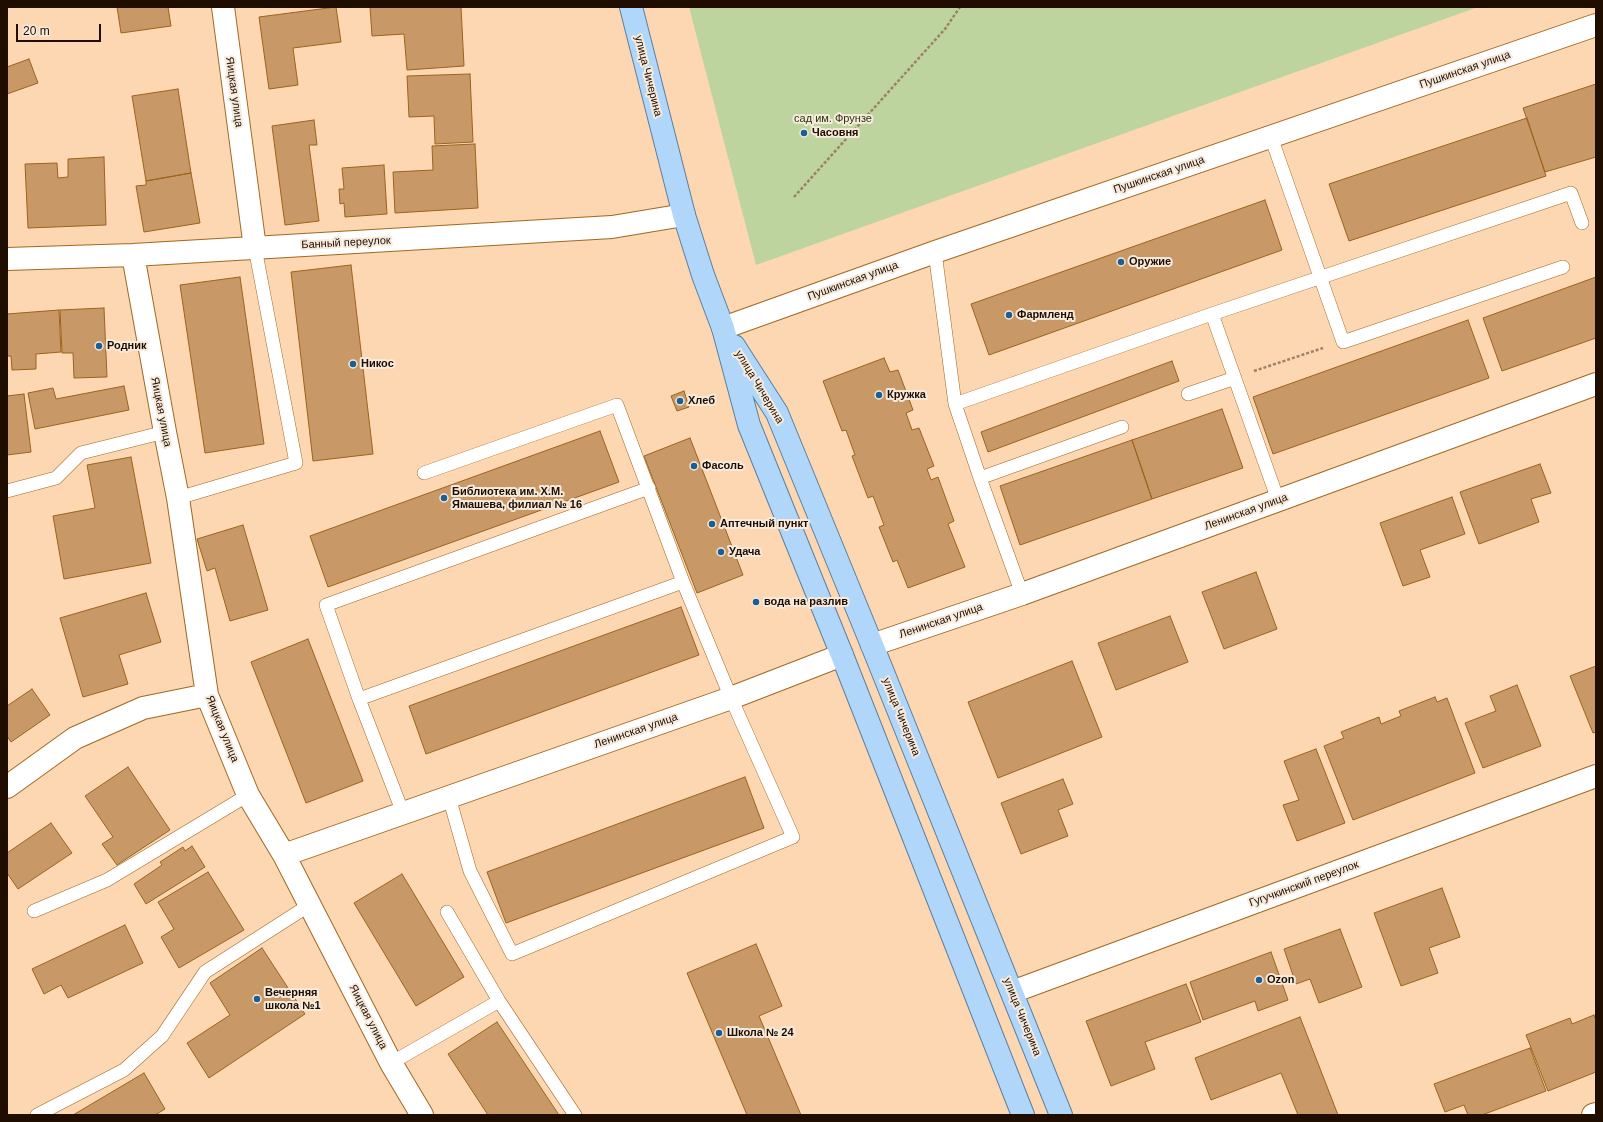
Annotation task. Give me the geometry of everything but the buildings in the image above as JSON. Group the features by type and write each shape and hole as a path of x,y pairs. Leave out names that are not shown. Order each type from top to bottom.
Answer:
{"main road":[{"name":"улица Чичерина","path":"631,7 684,215 703,275 723,328 749,425 842,655 1023,1115"},
{"name":"улица Чичерина","path":"723,328 777,414 872,645 1061,1115"},
{"name":"Ленинская улица","path":"842,655 872,645"}],"street":[{"name":"Яицкая улица","path":"223,7 255,248"},
{"name":"Пушкинская улица","path":"723,328 935,252 1596,25"},
{"name":"Банный переулок","path":"7,259 133,255 612,227 684,215"},
{"name":"Яицкая улица","path":"133,255 178,498 208,695 248,795 311,904 391,1063 422,1115"},
{"name":"Ленинская улица","path":"872,645 1022,594 1596,384"},
{"name":"Ленинская улица","path":"284,855 731,698 842,655"},
{"path":"7,787 76,738 143,708 208,695"},
{"name":"Гугучкинский переулок","path":"1012,992 1596,776"}],"lane":[{"path":"1271,136 1342,342 1563,267"},
{"path":"955,404 1320,277 1571,193 1582,222"},
{"path":"178,498 296,463 255,248"},
{"path":"935,252 955,404 1022,594"},
{"path":"1212,314 1236,378 1278,500"},
{"path":"1188,394 1236,378"},
{"path":"424,474 617,405 683,582 731,698 793,837 512,954 470,871 449,797"},
{"path":"980,478 1122,427"},
{"path":"7,491 56,478 81,453 165,432"},
{"path":"403,813 358,699 326,605 649,488"},
{"path":"358,699 683,582"},
{"path":"34,911 107,880 248,795"},
{"path":"37,1115 124,1070 162,1036 205,972 311,904"},
{"path":"447,912 499,1001 575,1115"},
{"path":"391,1063 499,1001"}],"path":[{"path":"794,197 945,29 960,7"},
{"path":"1236,378 1342,342"}],"green space":[{"name":"сад им. Фрунзе","path":"689,7 1478,7 756,265"}],"place":[{"name":"Часовня","path":"804,133"},
{"name":"Оружие","path":"1121,262"},
{"name":"Фармленд","path":"1009,315"},
{"name":"Родник","path":"99,346"},
{"name":"Никос","path":"353,364"},
{"name":"Кружка","path":"879,395"},
{"name":"Хлеб","path":"680,401"},
{"name":"Фасоль","path":"694,466"},
{"name":"Библиотека им. Х.М. Ямашева, филиал № 16","path":"444,498"},
{"name":"Аптечный пункт","path":"712,524"},
{"name":"Удача","path":"721,552"},
{"name":"вода на разлив","path":"756,602"},
{"name":"Ozon","path":"1259,980"},
{"name":"Вечерняя школа №1","path":"257,999"},
{"name":"Школа № 24","path":"719,1033"}]}
